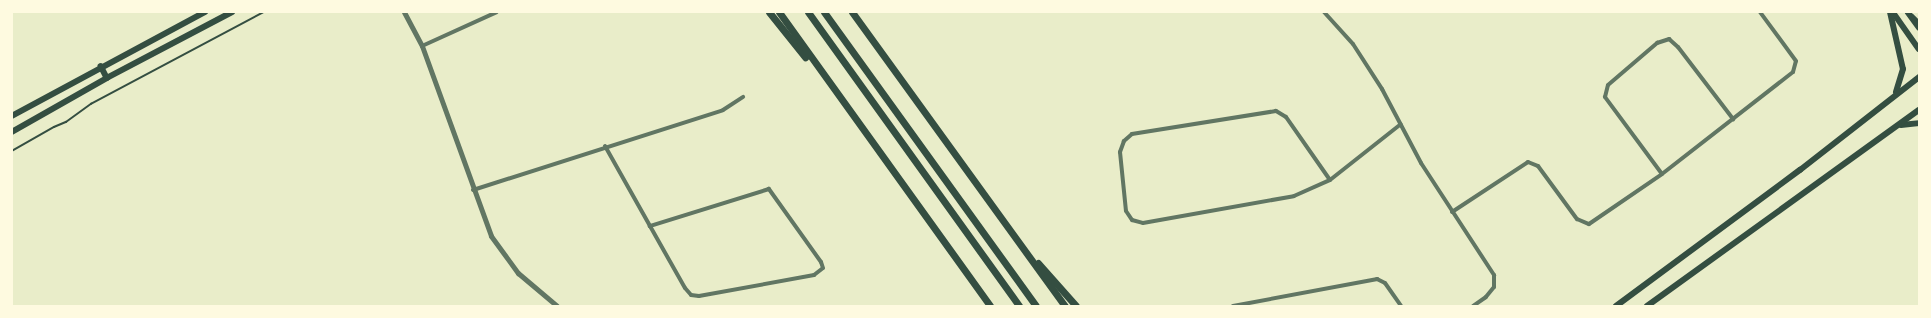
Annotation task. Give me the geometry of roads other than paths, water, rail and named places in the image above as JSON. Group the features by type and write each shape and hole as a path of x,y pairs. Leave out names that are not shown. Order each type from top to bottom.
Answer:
{"highway":[{"path":"769,12 849,112"},
{"path":"779,12 849,112 990,306"},
{"path":"808,12 1019,306"},
{"path":"824,12 1036,306"},
{"path":"852,12 1065,306"},
{"path":"858,12 913,97"},
{"path":"1022,247 1057,282 1076,306"},
{"path":"959,264 984,306"}],"main road":[{"path":"12,116 101,66 205,12"},
{"path":"12,132 107,78 232,12"},
{"path":"1890,12 1903,69 1899,86 1894,95"},
{"path":"1893,12 1919,49"},
{"path":"1910,15 1919,26"},
{"path":"101,66 107,78"},
{"path":"1616,306 1800,170 1919,76"},
{"path":"1647,306 1919,110"},
{"path":"1899,125 1919,123"}],"street":[{"path":"404,12 422,46 486,225 501,252 528,283 557,306"},
{"path":"422,46 497,12"},
{"path":"1324,12 1352,44 1382,88 1452,212 1494,275 1494,287 1486,297 1473,306"},
{"path":"1452,212 1528,162 1538,166 1577,219 1589,224 1662,174 1793,72 1796,60 1760,12"},
{"path":"1662,174 1605,97 1608,85 1657,43 1669,39 1678,47 1733,119"},
{"path":"473,191 605,146 723,110 743,97"},
{"path":"1330,180 1286,117 1276,111 1132,134 1124,141 1120,152 1126,211 1132,220 1143,223 1294,196 1330,180 1401,124"},
{"path":"605,146 650,226 691,295 699,296 814,275 823,268 821,262 769,189 650,226"},
{"path":"1234,306 1377,279 1385,283 1401,306"}]}
